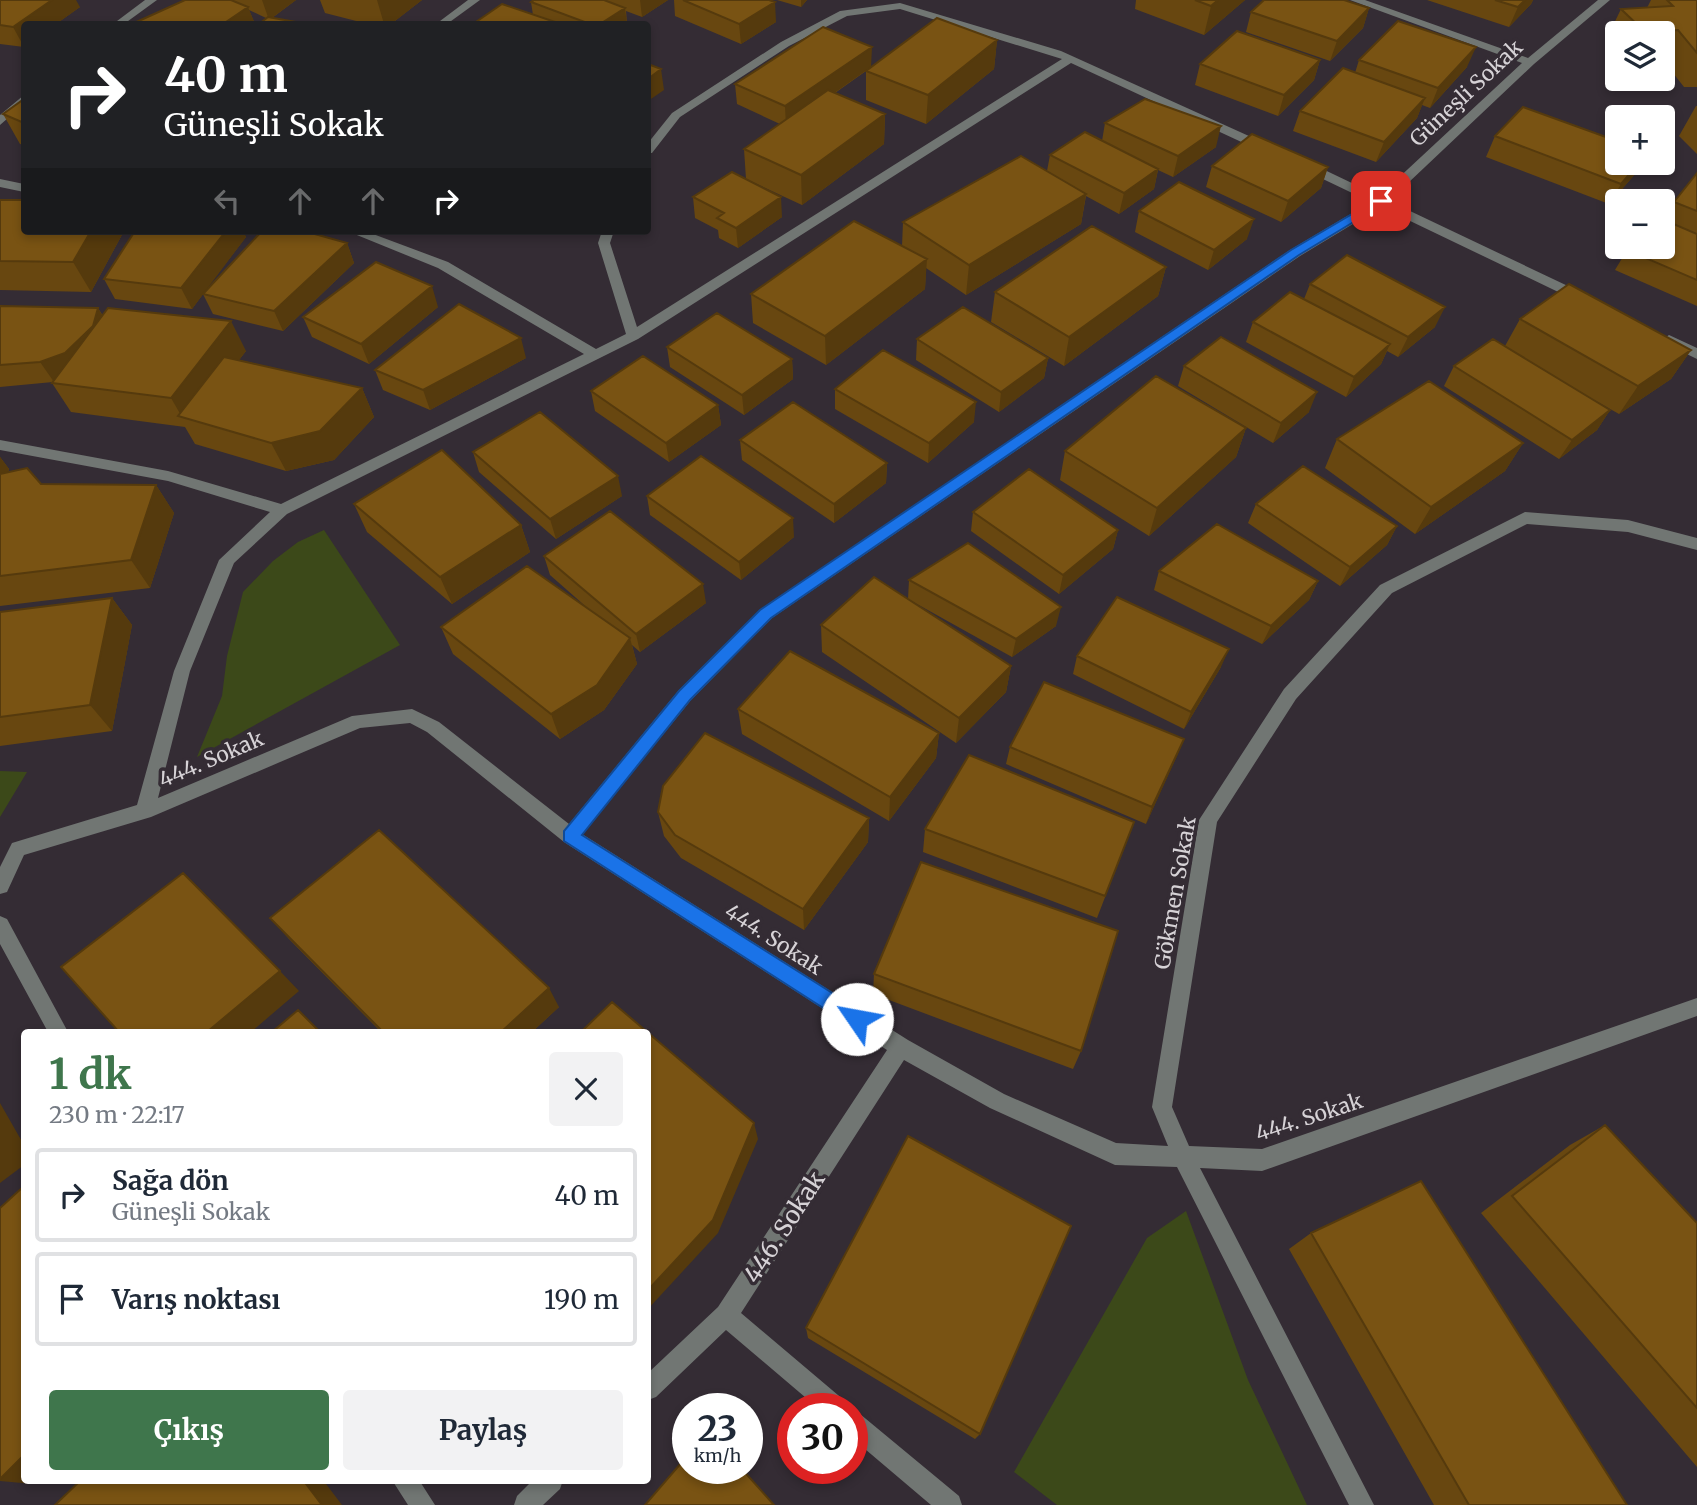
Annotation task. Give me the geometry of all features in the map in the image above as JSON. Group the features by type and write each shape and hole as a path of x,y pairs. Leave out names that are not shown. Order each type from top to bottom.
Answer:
{"street":[{"path":"122,21 152,0"},
{"path":"445,21 475,0"},
{"path":"1355,0 1530,62"},
{"name":"Güneşli Sokak","path":"570,836 685,695 766,614 1283,261 1381,201 1530,62 1605,0"},
{"path":"651,146 676,115 785,44 844,13 900,6 962,22 1070,59 1381,201 1600,307"},
{"path":"145,811 182,671 227,560 282,510 633,336 1070,59"},
{"path":"1,118 21,101"},
{"path":"0,183 21,187"},
{"path":"364,235 443,265 596,355"},
{"path":"607,235 604,243 633,336"},
{"path":"1661,336 1697,354"},
{"path":"0,445 168,476 282,510"},
{"name":"Gökmen Sokak","path":"1362,1505 1183,1157 1162,1107 1208,820 1290,694 1386,589 1525,518 1628,526 1697,544"},
{"name":"444. Sokak","path":"0,886 18,849 145,811 358,721 412,716 433,727 570,836 901,1048 997,1101 1115,1154 1262,1160 1697,1007"},
{"path":"0,925 56,1029"},
{"name":"446. Sokak","path":"651,1387 726,1315 901,1048"},
{"path":"726,1315 818,1393"},
{"path":"868,1436 950,1505"},
{"path":"407,1484 423,1505"},
{"path":"526,1505 547,1484"}],"green space":[{"path":"324,530 400,645 197,757 222,696 227,656 243,592 273,561 298,542"},
{"path":"0,771 27,772 0,817"},
{"path":"1186,1211 1248,1380 1307,1505 1057,1505 1014,1472 1147,1238"}],"building":[{"path":"0,0 52,0 13,27 0,25"},
{"path":"185,0 231,0 248,7 227,21 139,21"},
{"path":"604,0 625,8 605,21 582,21 531,2"},
{"path":"683,0 769,0 775,2 739,24"},
{"path":"1195,0 1218,0 1211,6"},
{"path":"1264,0 1344,0 1369,8 1337,41 1251,12"},
{"path":"1495,0 1525,0 1518,7"},
{"path":"1667,0 1697,0 1697,53 1678,30 1675,30 1675,21 1634,21 1621,9 1673,6"},
{"path":"502,4 552,21 477,21"},
{"path":"268,17 290,21 263,21"},
{"path":"937,18 997,40 928,95 866,71"},
{"path":"1398,21 1476,47 1438,88 1359,60"},
{"path":"823,27 872,47 785,106 735,84"},
{"path":"1237,31 1320,60 1284,95 1200,64"},
{"path":"651,65 661,69 651,77"},
{"path":"1343,68 1425,98 1384,142 1300,111"},
{"path":"828,90 885,114 801,175 744,149"},
{"path":"1145,99 1221,126 1178,156 1105,123"},
{"path":"21,101 21,122 3,114"},
{"path":"1523,107 1605,137 1605,175 1629,175 1621,184 1495,136"},
{"path":"1085,132 1158,169 1124,193 1050,155"},
{"path":"1252,134 1328,167 1288,201 1212,166"},
{"path":"1021,156 1086,194 969,265 903,222"},
{"path":"732,172 781,197 736,228 717,218 724,213 693,197"},
{"path":"1697,173 1697,211 1675,201"},
{"path":"1179,182 1254,219 1214,250 1139,211"},
{"path":"0,200 21,200 21,235 89,235 73,262 0,261"},
{"path":"854,221 927,259 825,336 751,294"},
{"path":"1675,225 1697,234 1697,280 1648,259 1675,259"},
{"path":"1092,226 1166,267 1069,337 995,292"},
{"path":"132,235 223,235 181,288 104,279"},
{"path":"258,235 318,235 347,243 274,311 203,294"},
{"path":"1347,255 1445,307 1408,337 1310,284"},
{"path":"376,262 432,286 361,344 303,317"},
{"path":"1569,284 1691,350 1638,386 1520,319"},
{"path":"1290,292 1390,344 1354,377 1253,322"},
{"path":"459,304 521,338 423,390 375,370"},
{"path":"0,306 98,308 93,326 65,353 40,362 0,365"},
{"path":"963,307 1048,358 1001,392 917,339"},
{"path":"108,308 231,321 171,398 52,383"},
{"path":"717,313 792,359 742,395 667,347"},
{"path":"1221,337 1317,392 1281,423 1184,366"},
{"path":"1493,339 1610,410 1572,440 1454,366"},
{"path":"883,350 976,402 929,443 835,389"},
{"path":"643,356 718,405 666,443 591,391"},
{"path":"224,357 362,388 320,431 271,443 178,416"},
{"path":"1156,376 1246,428 1157,508 1065,451"},
{"path":"1429,381 1523,443 1431,507 1337,439"},
{"path":"793,402 887,463 834,504 740,440"},
{"path":"540,412 618,476 550,519 473,452"},
{"path":"442,450 521,525 440,577 354,504"},
{"path":"701,456 793,518 739,562 647,496"},
{"path":"1303,466 1397,526 1350,567 1256,504"},
{"path":"27,468 41,484 156,485 131,560 0,576 0,474"},
{"path":"1029,469 1118,530 1063,575 973,512"},
{"path":"610,511 703,584 636,634 544,556"},
{"path":"1217,524 1318,581 1271,626 1159,571"},
{"path":"968,543 1061,607 1016,639 909,580"},
{"path":"527,566 630,638 597,685 551,714 441,627"},
{"path":"874,577 1011,666 959,718 821,625"},
{"path":"1117,597 1229,649 1191,712 1077,656"},
{"path":"112,598 90,705 0,717 0,612"},
{"path":"790,651 939,733 890,797 738,709"},
{"path":"1044,682 1184,739 1152,807 1010,747"},
{"path":"705,733 869,818 803,909 675,835 658,812 663,786"},
{"path":"969,755 1134,822 1105,896 925,829"},
{"path":"379,830 549,988 504,1029 380,1029 270,918"},
{"path":"921,862 1118,931 1081,1051 874,974"},
{"path":"183,873 280,971 211,1029 116,1029 61,967"},
{"path":"612,1002 644,1029 584,1029"},
{"path":"298,1010 317,1029 276,1029"},
{"path":"651,1036 754,1123 713,1220 651,1287"},
{"path":"1605,1125 1697,1223 1697,1408 1512,1196"},
{"path":"908,1136 1071,1226 980,1434 806,1328"},
{"path":"1421,1181 1627,1505 1469,1505 1311,1233"},
{"path":"21,1189 21,1458 0,1479 0,1208"},
{"path":"672,1474 672,1484 755,1484 774,1505 645,1505"},
{"path":"77,1484 306,1484 322,1505 55,1505"}],"route":[{"path":"857,1019 570,836 685,695 766,614 1295,253 1381,201"}]}
